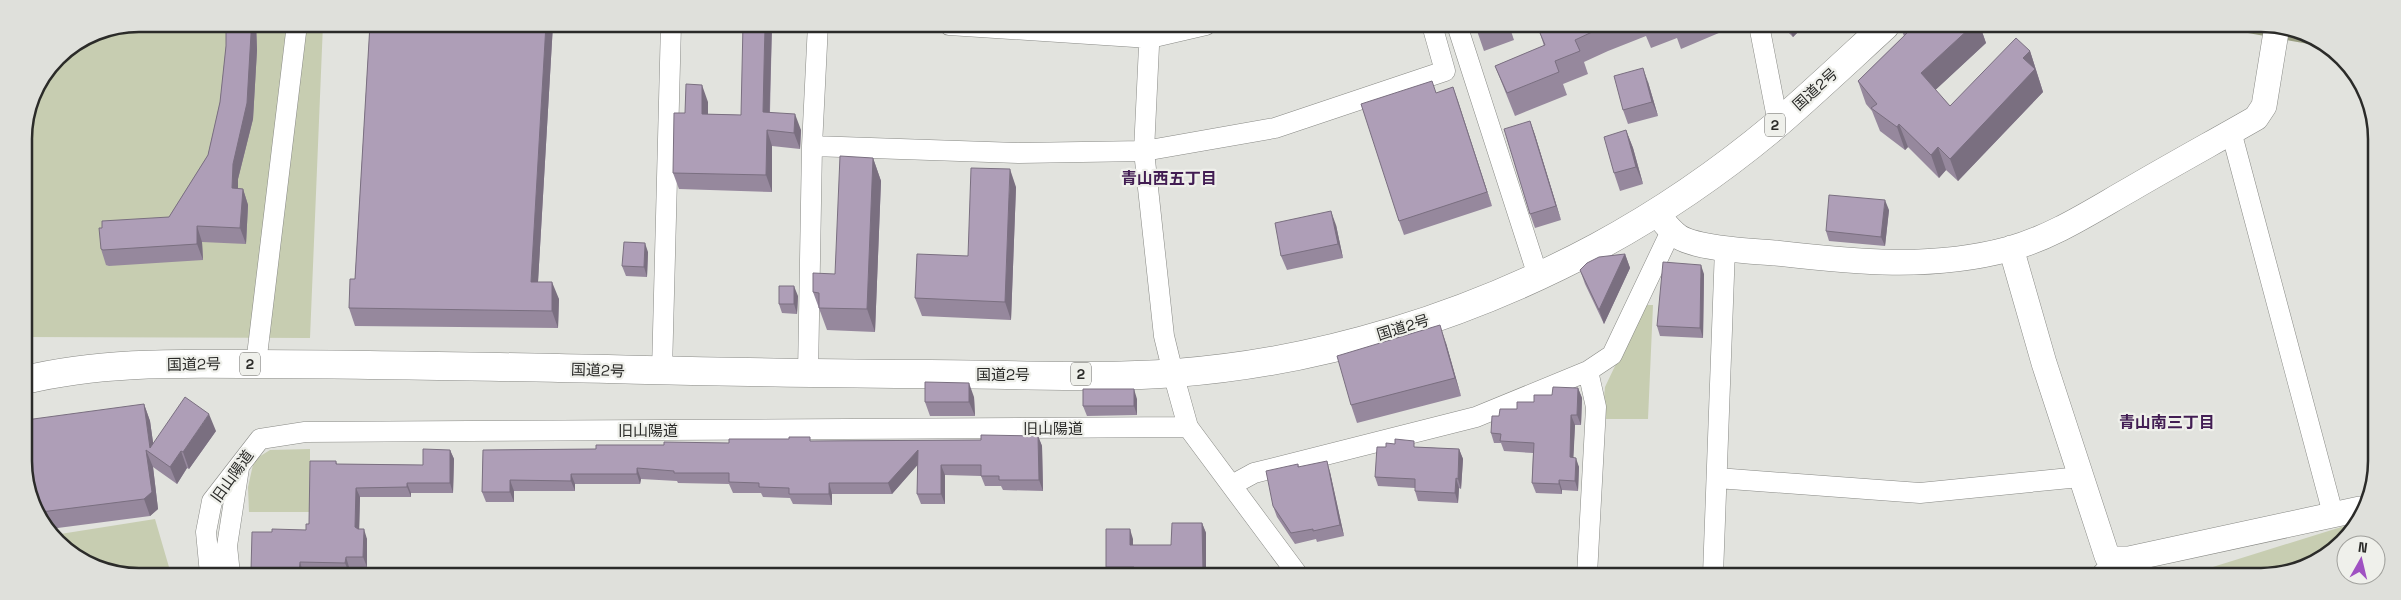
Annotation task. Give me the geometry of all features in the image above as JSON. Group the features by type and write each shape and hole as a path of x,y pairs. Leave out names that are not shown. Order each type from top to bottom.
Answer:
{"highway":[{"name":"国道2号","path":"32,378 45,375 185,363 808,374 1173,373 1222,368 1340,345 1409,327 1476,303 1538,276 1598,246 1664,222 1719,170 1778,123 1878,32"}],"street":[{"path":"812,146 1019,154 1144,151 1275,128 1445,71 1434,32"},
{"path":"1459,32 1538,276"},
{"path":"1760,32 1778,123"},
{"path":"256,364 295,33"},
{"path":"662,371 671,33"},
{"path":"808,374 812,146 818,33"},
{"path":"1150,33 1144,151 1164,336 1173,373 1188,427 1293,567"},
{"path":"1232,484 1254,473 1476,417 1588,371 1612,355 1664,222 1690,241 1724,248 1883,264 1956,260 2011,248 2065,227 2256,118 2264,106 2276,33"},
{"path":"2231,131 2333,514"},
{"path":"1713,567 1724,248"},
{"path":"2011,248 2080,477 2107,556 2108,567 2129,559 2356,510"},
{"path":"1587,567 1596,407 1588,371"},
{"name":"旧山陽道","path":"209,568 206,532 212,501 260,439 305,432 1188,427"},
{"path":"229,568 227,546 240,466"},
{"path":"1716,478 1920,493 2080,477"}],"green space":[{"path":"133,33 323,33 310,338 32,337 33,126 36,112 47,86 69,59 86,47 99,41 112,36"},
{"path":"1644,305 1653,305 1648,419 1602,419 1605,387"},
{"path":"310,449 310,512 249,512 248,487 254,460 270,450"},
{"path":"155,519 169,568 126,567 105,562 86,553 62,534"},
{"path":"2346,525 2332,541 2315,553 2289,564 2268,567 2213,567"}],"building":[{"path":"1591,32 1575,40 1580,51 1555,61 1559,72 1507,93 1495,66 1545,45 1540,33"},
{"path":"1908,32 1965,32 1921,73 1950,106 2016,38 2030,51 2023,58 2035,69 1950,159 1938,147 1931,155 1899,124 1897,127 1871,108 1877,104 1858,81"},
{"path":"226,33 251,33 247,103 233,164 232,188 243,189 240,228 197,226 197,244 101,249 99,228 102,228 102,221 169,217 208,155 220,102"},
{"path":"369,33 545,33 531,282 552,282 552,311 349,308 350,279 355,279"},
{"path":"743,33 765,33 763,112 795,114 794,133 767,130 766,175 673,173 674,113 685,113 686,84 702,85 702,114 741,115"},
{"path":"1643,68 1652,102 1623,110 1614,76"},
{"path":"1432,81 1436,93 1453,87 1487,192 1399,221 1361,104"},
{"path":"1530,121 1556,206 1530,214 1504,129"},
{"path":"1626,130 1636,167 1614,173 1604,137"},
{"path":"840,156 873,158 867,309 819,308 819,293 813,292 813,273 835,274"},
{"path":"971,168 1010,169 1005,302 915,298 917,254 968,256"},
{"path":"1829,195 1885,200 1881,237 1826,231"},
{"path":"1331,211 1338,244 1281,256 1275,223"},
{"path":"624,242 645,243 644,267 622,266"},
{"path":"1625,254 1599,310 1580,270 1587,263 1599,257"},
{"path":"1663,262 1701,265 1700,328 1657,326"},
{"path":"779,286 794,286 794,304 779,304"},
{"path":"1440,325 1455,378 1351,405 1337,356"},
{"path":"925,382 969,383 969,402 925,402"},
{"path":"1553,387 1578,388 1577,415 1571,415 1570,457 1576,458 1575,481 1559,480 1559,484 1532,483 1534,443 1500,441 1501,434 1491,433 1492,416 1499,416 1500,409 1517,409 1517,402 1534,402 1534,395 1552,395"},
{"path":"1083,389 1134,389 1134,406 1083,406"},
{"path":"185,397 209,414 183,452 181,451 170,467 146,450 152,492 144,499 46,511 38,495 35,481 32,460 32,419 144,404 150,448"},
{"path":"981,435 1038,436 1039,480 999,480 999,476 981,476 981,465 941,465 941,494 917,494 918,450 888,483 829,483 829,494 789,494 789,488 759,487 759,483 729,482 729,473 674,473 674,471 637,468 637,474 571,474 571,481 510,480 510,492 482,492 483,450 596,449 596,445 664,445 664,442 729,443 729,439 789,439 789,437 810,437 810,441 981,440"},
{"path":"1395,439 1414,441 1414,447 1459,449 1458,479 1456,478 1455,493 1415,491 1415,479 1375,477 1377,447 1386,447 1386,443 1395,444"},
{"path":"423,449 450,450 450,483 407,483 407,487 356,488 355,527 364,529 363,557 346,557 345,563 300,562 300,568 251,568 252,532 272,532 272,529 306,530 306,524 309,524 310,461 336,461 336,464 423,465"},
{"path":"1327,461 1340,525 1313,531 1313,529 1291,533 1273,506 1266,471 1298,464 1298,467"},
{"path":"1172,523 1202,523 1203,568 1106,567 1106,529 1130,529 1130,545 1171,545"}],"waterway":[{"path":"2260,32 2271,34"},
{"path":"2281,36 2298,39"}],"district":[{"name":"青山西五丁目","path":"1169,178"},
{"name":"青山南三丁目","path":"2167,422"}]}
